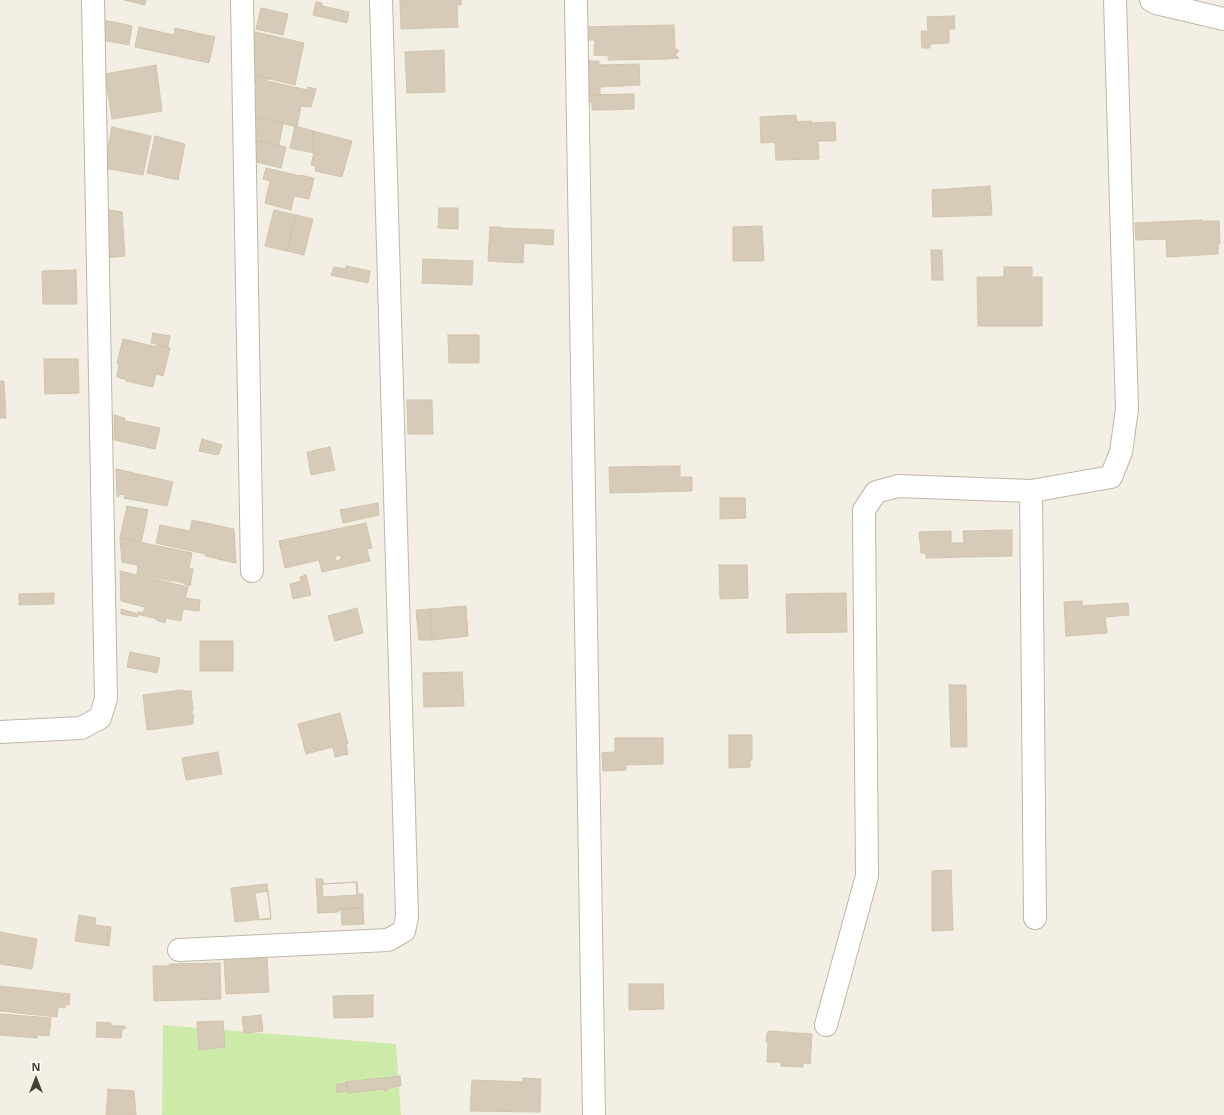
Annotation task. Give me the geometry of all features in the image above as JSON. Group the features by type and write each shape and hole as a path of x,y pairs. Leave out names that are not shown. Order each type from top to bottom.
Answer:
{"street":[{"path":"0,732 81,728 100,718 106,699 93,0"},
{"path":"242,0 252,571"},
{"path":"179,950 388,940 404,931 407,917 382,0"},
{"path":"576,0 594,1115"},
{"path":"826,1025 867,876 864,510 876,492 898,486 1030,491 1111,478 1121,452 1127,409 1115,0"},
{"path":"1151,0 1156,3 1224,19"},
{"path":"1030,491 1034,918"}],"green space":[{"path":"163,1025 396,1044 401,1115 162,1115"}],"building":[{"path":"125,0 146,0 145,5"},
{"path":"400,0 461,0 461,5 457,5 458,27 401,29"},
{"path":"316,2 322,3 322,6 349,12 347,23 313,15"},
{"path":"261,8 288,14 283,35 256,29"},
{"path":"954,16 955,29 949,29 949,43 930,44 930,48 922,48 921,31 928,31 927,17"},
{"path":"100,19 132,26 129,45 97,39"},
{"path":"674,25 675,48 679,51 675,55 679,58 667,59 608,60 610,56 594,55 595,41 583,40 580,27"},
{"path":"139,27 174,35 175,28 215,37 209,63 135,47"},
{"path":"251,31 304,43 295,85 249,74"},
{"path":"444,50 445,92 407,93 405,52"},
{"path":"580,61 599,61 599,65 639,64 640,85 600,87 600,95 581,95"},
{"path":"156,65 162,111 112,119 105,74"},
{"path":"252,75 268,79 267,81 307,90 308,87 316,89 311,107 301,106 297,127 250,116 257,85 253,84"},
{"path":"634,94 634,109 601,110 592,110 592,102 586,102 583,95"},
{"path":"796,115 797,122 835,122 836,141 818,141 819,159 776,160 775,142 761,143 760,117"},
{"path":"253,116 283,123 279,145 254,140"},
{"path":"295,126 313,131 314,153 290,148"},
{"path":"112,127 151,136 143,175 104,168"},
{"path":"313,131 352,141 342,177 315,171 316,166 311,165 314,153"},
{"path":"155,136 185,144 178,180 147,173"},
{"path":"254,140 286,147 281,168 256,162"},
{"path":"266,168 314,178 309,199 294,196 291,210 265,203 270,181 263,179"},
{"path":"990,186 992,215 933,217 932,190"},
{"path":"439,208 458,208 458,229 438,228"},
{"path":"110,210 122,212 125,256 105,258 102,211"},
{"path":"274,210 296,215 287,251 265,246"},
{"path":"296,215 313,219 304,255 287,251"},
{"path":"1201,220 1219,221 1220,244 1218,244 1218,254 1167,257 1166,239 1136,240 1135,223"},
{"path":"762,226 764,261 733,261 733,227"},
{"path":"490,227 554,230 553,245 524,243 523,263 488,261"},
{"path":"931,250 942,250 943,280 932,280"},
{"path":"423,259 473,261 472,285 422,283"},
{"path":"346,266 370,271 368,283 331,275 334,267 346,269"},
{"path":"1004,267 1032,267 1032,277 1042,277 1042,326 978,326 977,277 1004,277"},
{"path":"76,270 77,304 43,304 42,271"},
{"path":"153,333 170,336 168,347 151,343"},
{"path":"448,335 479,335 479,363 449,363"},
{"path":"123,339 157,347 157,345 170,348 163,376 156,374 153,387 126,381 127,380 117,377 119,364 117,363"},
{"path":"44,359 78,359 79,393 45,394"},
{"path":"0,381 4,381 6,418 0,418"},
{"path":"407,400 432,400 433,434 408,434"},
{"path":"114,415 125,418 124,425 126,421 160,428 155,449 114,440"},
{"path":"202,439 222,445 219,454 217,455 199,451"},
{"path":"330,447 335,470 311,475 307,452"},
{"path":"680,466 680,477 692,477 692,491 610,493 609,467"},
{"path":"116,469 173,482 167,506 124,498 125,495 119,494 117,497"},
{"path":"720,498 745,498 746,518 720,519"},
{"path":"378,503 379,515 343,523 340,510"},
{"path":"127,506 148,510 141,543 120,538"},
{"path":"192,520 234,529 236,563 205,556 205,554 156,543 160,525 190,531"},
{"path":"366,523 372,548 367,549 370,561 322,572 319,560 285,568 279,541","holes":["340,555 342,559 336,561 335,556"]},
{"path":"1012,530 1012,556 926,558 926,553 921,553 919,532 951,531 951,543 964,543 963,531"},
{"path":"120,538 192,553 189,568 193,569 190,586 171,580 137,574 138,565 122,562"},
{"path":"719,565 747,565 748,598 720,599"},
{"path":"120,571 188,587 185,598 200,600 199,611 183,609 181,621 166,618 165,623 156,620 157,619 141,615 138,615 137,617 121,614 121,609 138,614 138,612 143,613 145,607 121,601"},
{"path":"306,575 311,595 293,599 290,584 301,581 300,577"},
{"path":"54,593 54,604 19,605 19,594"},
{"path":"846,593 847,632 787,633 786,594"},
{"path":"1082,601 1082,606 1128,603 1129,615 1105,617 1107,633 1066,636 1064,602"},
{"path":"466,606 468,636 432,640 430,609"},
{"path":"357,608 363,633 335,641 328,616"},
{"path":"430,609 432,640 419,640 416,610"},
{"path":"200,641 233,641 233,671 200,671"},
{"path":"130,652 160,658 157,673 127,667"},
{"path":"462,672 464,706 424,707 423,673"},
{"path":"949,685 966,685 967,747 951,747"},
{"path":"182,690 191,691 192,714 194,717 193,724 147,730 143,695"},
{"path":"340,713 348,744 346,744 348,754 335,757 333,747 306,754 298,724"},
{"path":"729,735 752,735 752,760 750,760 750,767 729,768"},
{"path":"615,738 663,738 663,764 626,765 626,770 603,771 602,753 615,752"},
{"path":"218,752 222,774 186,780 182,758"},
{"path":"951,870 953,930 932,931 932,871"},
{"path":"316,879 323,879 323,884 356,882 357,894 363,894 363,908 341,909 338,912 318,913"},
{"path":"357,882 358,895 323,897 322,884"},
{"path":"267,884 271,918 235,922 231,888"},
{"path":"268,891 271,919 259,920 255,893"},
{"path":"363,908 364,924 342,925 341,909"},
{"path":"79,915 96,918 95,925 111,927 109,946 75,941"},
{"path":"0,932 37,939 32,969 0,964"},
{"path":"224,958 267,958 269,992 226,994"},
{"path":"220,963 221,999 154,1001 153,966 167,966 170,964"},
{"path":"629,984 663,984 664,1009 629,1010"},
{"path":"0,986 70,994 69,1005 65,1004 65,1008 58,1007 57,1017 0,1011"},
{"path":"373,995 373,1017 334,1018 333,996"},
{"path":"0,1014 51,1018 49,1036 37,1035 37,1038 0,1035"},
{"path":"261,1015 263,1031 244,1033 242,1017"},
{"path":"223,1021 225,1047 199,1050 197,1022"},
{"path":"97,1022 111,1023 111,1026 125,1026 125,1029 122,1029 121,1038 96,1037"},
{"path":"769,1031 812,1034 810,1064 803,1063 803,1067 781,1066 781,1062 767,1062 768,1042 766,1042 767,1033"},
{"path":"400,1076 401,1086 388,1088 388,1090 384,1091 383,1089 348,1093 346,1082"},
{"path":"523,1078 541,1079 540,1112 470,1111 472,1080 523,1082"},
{"path":"347,1084 348,1090 337,1093 336,1085"},
{"path":"108,1089 134,1091 136,1115 106,1115"}]}
